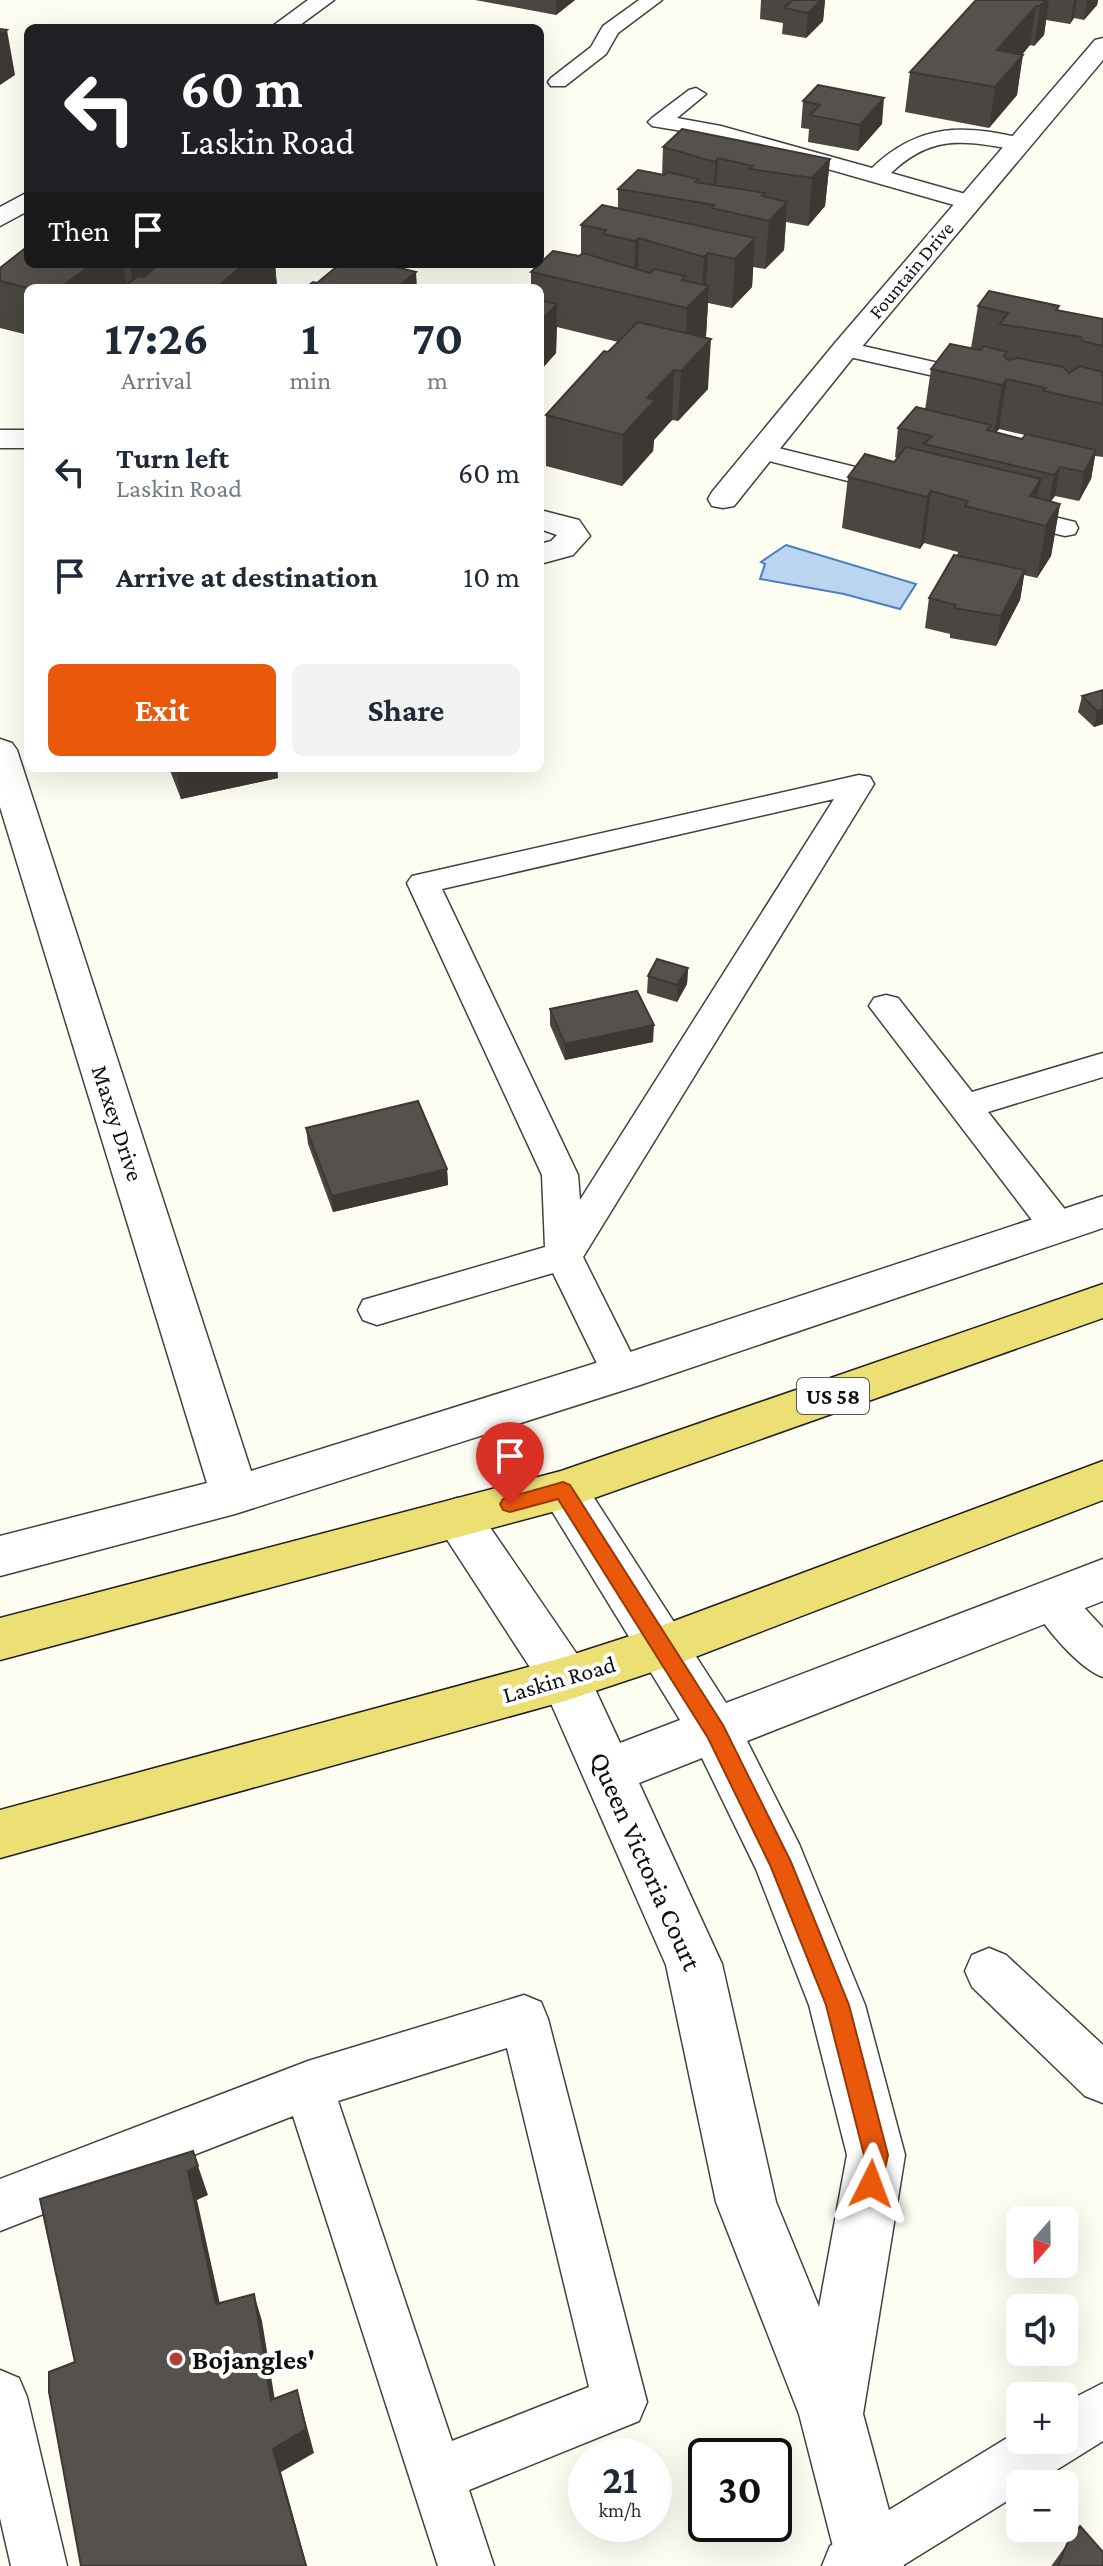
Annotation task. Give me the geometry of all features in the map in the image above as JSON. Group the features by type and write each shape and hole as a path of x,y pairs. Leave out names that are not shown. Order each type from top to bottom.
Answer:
{"main road":[{"name":"US 58","path":"0,1639 563,1490 1103,1301"},
{"name":"Laskin Road","path":"0,1834 565,1679 664,1647 1103,1480"}],"street":[{"path":"287,24 323,0"},
{"name":"Fountain Drive","path":"723,499 968,202 1103,45"},
{"path":"0,218 24,203"},
{"path":"0,439 24,439"},
{"path":"544,520 568,527 574,536 562,548 544,553"},
{"name":"Maxey Drive","path":"0,750 235,1495"},
{"path":"0,1556 235,1495 621,1373 1103,1212"},
{"name":"Queen Victoria Court","path":"563,1490 715,1731 780,1862 837,2005 876,2155 831,2414"},
{"name":"Queen Victoria Court","path":"457,1518 565,1679 694,1964 746,2202 831,2414 863,2562"},
{"path":"607,1772 1103,1580"}],"lane":[{"path":"558,82 599,50 610,30 652,0"},
{"path":"696,94 659,122 714,130 968,202"},
{"path":"876,176 897,153 918,142 940,137 974,136 1017,144"},
{"path":"845,349 1012,386"},
{"path":"762,452 928,494"},
{"path":"974,505 1065,528"},
{"path":"377,1310 564,1256 859,784 423,883 560,1175 564,1256 621,1373"},
{"path":"886,1006 1058,1227"},
{"path":"964,1107 1103,1065"},
{"path":"1051,1601 1103,1658"},
{"path":"989,1971 1103,2079"},
{"path":"0,2205 308,2086 524,2019 620,2402 436,2475"},
{"path":"308,2086 466,2566"},
{"path":"0,2397 39,2566"},
{"path":"1078,2425 1103,2410"},
{"path":"863,2562 1032,2454"}],"water":[{"path":"786,545 916,584 900,609 844,594 760,579 765,564 761,562"}],"building":[{"path":"793,0 821,0 808,13 784,8"},
{"path":"976,0 1046,0 1036,6 997,50 1023,55 995,87 910,72"},
{"path":"818,85 884,98 860,125 810,115 820,105 803,101"},
{"path":"682,129 830,159 812,178 750,169 753,166 718,158 715,162 663,147"},
{"path":"638,170 664,175 668,172 698,179 695,182 765,193 762,196 787,202 769,221 711,208 714,205 618,189"},
{"path":"602,205 755,238 735,259 708,253 704,257 639,238 635,241 603,234 606,230 581,225"},
{"path":"24,249 24,268 87,268 65,284 24,284 24,287 0,281 0,268"},
{"path":"553,251 579,256 583,253 650,273 654,269 685,276 682,280 709,286 687,308 531,272 535,268 544,268 544,260"},
{"path":"154,268 239,268 221,284 127,284 138,276 144,277"},
{"path":"335,268 400,268 416,272 402,284 310,284 317,283"},
{"path":"989,291 1059,306 1056,310 1103,319 1103,346 1082,341 1081,337 1000,324 1008,313 978,306"},
{"path":"544,301 557,304 544,317"},
{"path":"638,322 711,339 681,371 674,370 647,398 655,400 623,435 546,415 604,351 608,352"},
{"path":"950,344 980,350 984,346 1007,352 1004,356 1008,360 1018,358 1063,367 1069,373 1080,366 1103,372 1103,404 1043,391 1046,388 1007,379 1002,385 931,369"},
{"path":"916,407 991,425 987,430 1022,439 1026,434 1096,450 1084,472 1060,467 1054,475 924,444 932,436 898,428"},
{"path":"906,447 1041,479 1030,496 1060,504 1046,526 965,506 968,501 931,491 927,497 848,477 865,454 894,462"},
{"path":"954,555 1025,570 1001,616 954,608 956,605 929,598"},
{"path":"1103,690 1103,709 1097,711 1082,696"},
{"path":"657,959 688,968 677,985 648,976"},
{"path":"637,991 654,1025 565,1044 550,1009"},
{"path":"418,1101 447,1169 332,1196 306,1128"},
{"name":"Bojangles'","path":"193,2151 198,2166 188,2171 216,2304 254,2294 271,2400 297,2390 306,2429 273,2449 306,2566 81,2566 49,2392 49,2372 75,2362 40,2199"},
{"path":"1080,2526 1103,2552 1103,2566 1058,2566 1068,2542 1078,2542"}],"place":[{"name":"Bojangles'","path":"176,2359"}],"route":[{"path":"510,1504 563,1490 715,1731 780,1862 837,2005 876,2155 871,2184"}]}
